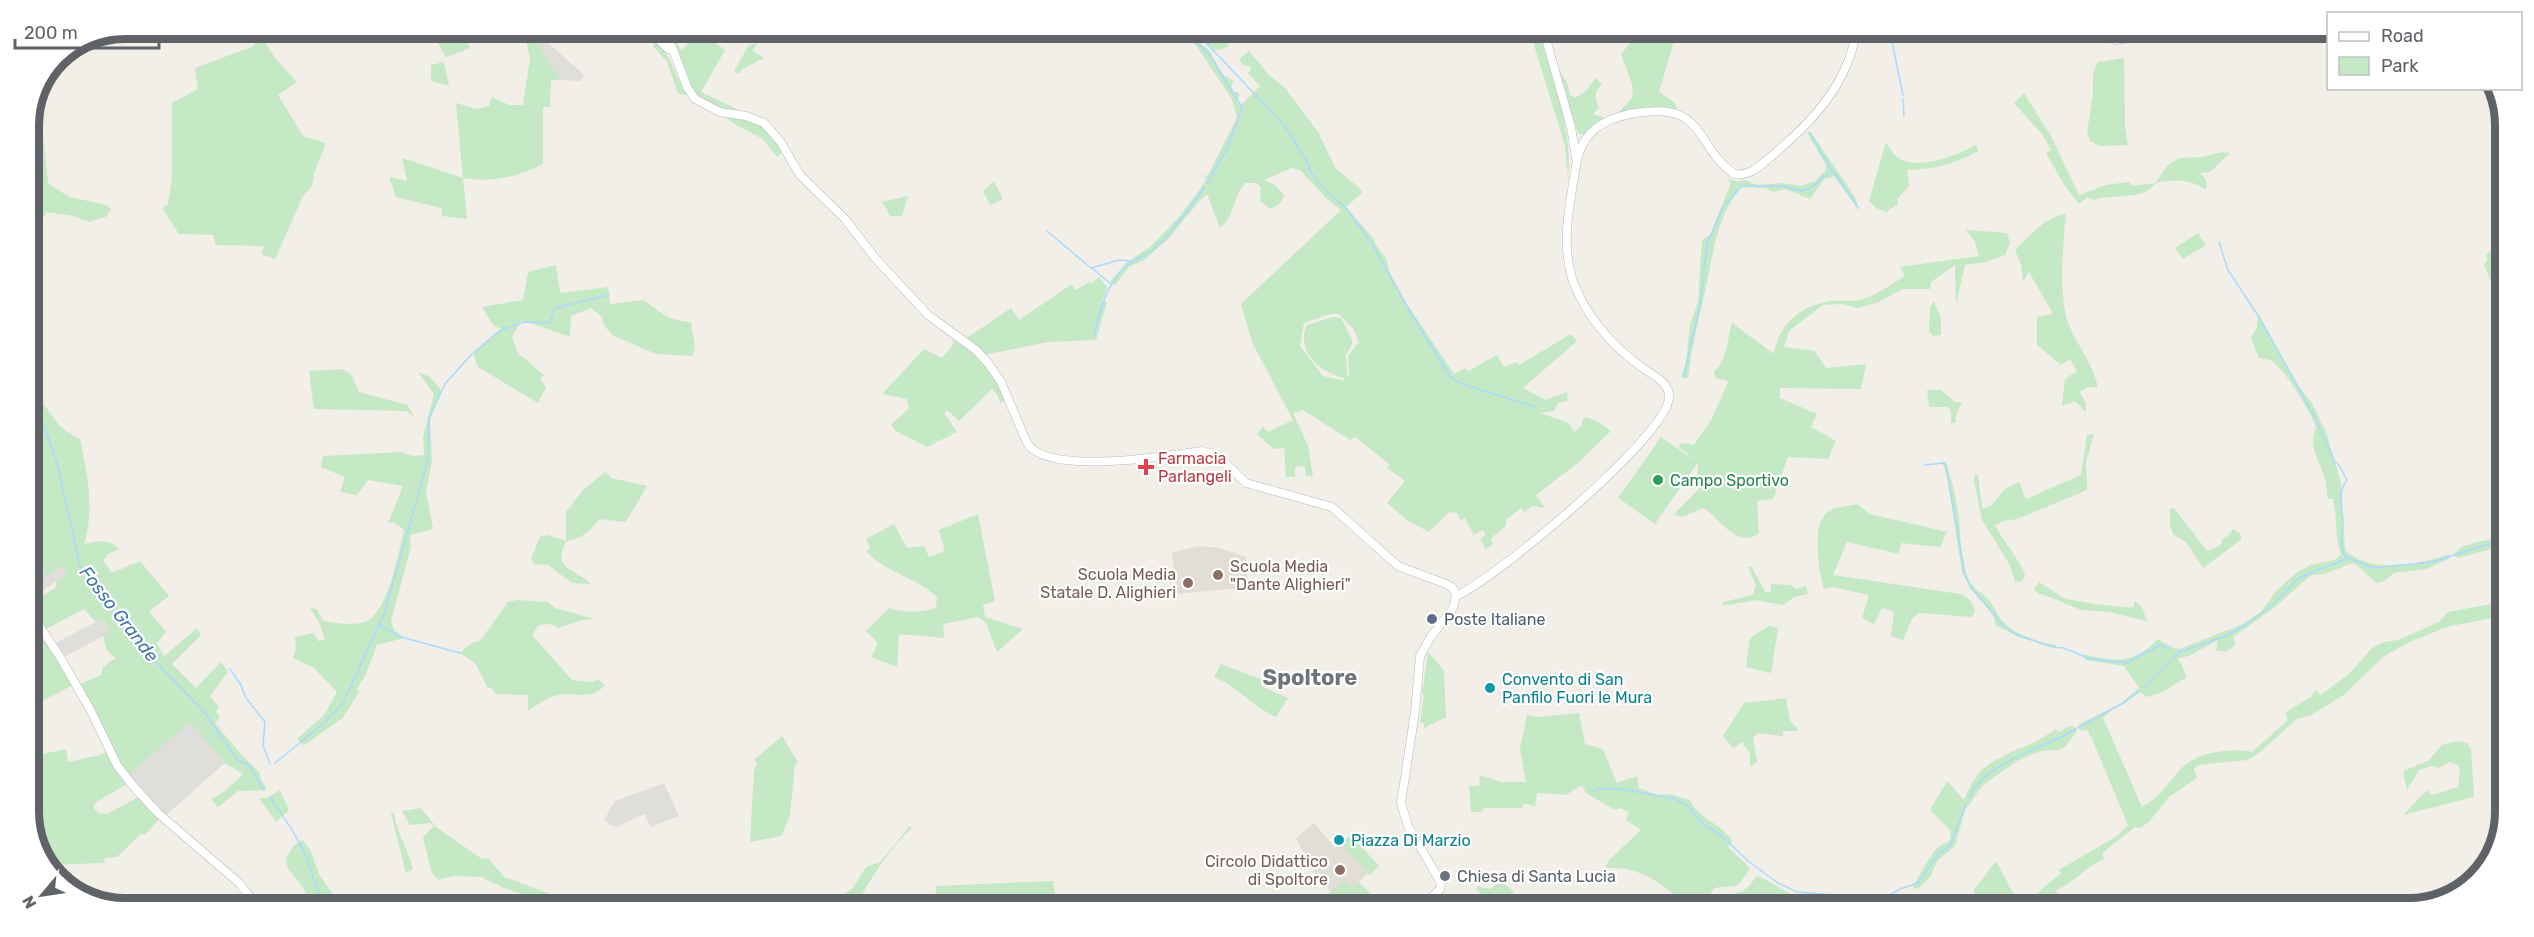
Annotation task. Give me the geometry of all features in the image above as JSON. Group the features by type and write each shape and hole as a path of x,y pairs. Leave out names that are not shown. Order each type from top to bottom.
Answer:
{"street":[{"path":"656,39 669,50 682,82 695,99 711,109 746,116 764,123 780,141 800,175 845,219 928,315 976,350 988,363 1001,382 1030,447 1040,455 1062,460 1127,461 1201,451 1212,453 1218,455 1246,483 1332,507 1398,566 1453,588 1456,596 1454,608 1430,638 1420,656 1415,712 1401,803 1408,826 1441,883 1440,888 1431,898"},
{"path":"665,39 672,46 687,87"},
{"path":"1546,39 1576,144 1581,145"},
{"path":"1456,596 1477,584 1553,525 1618,467 1653,429 1666,409 1669,392 1662,381 1624,354 1606,336 1581,298 1573,279 1569,262 1568,218 1576,162 1581,145 1588,135 1603,123 1629,114 1657,111 1677,115 1690,121 1700,131 1726,169 1734,174 1749,173 1798,134 1823,108 1848,63 1854,39"},
{"path":"1573,132 1581,136 1588,135"},
{"path":"1573,132 1576,162"},
{"path":"39,625 91,711 117,765 132,786 159,814 239,883 251,898"}],"shaded area":[{"path":"534,39 544,39 584,75 580,81 561,80"},
{"path":"1201,546 1219,548 1246,557 1248,587 1177,594 1172,552"},
{"path":"39,554 46,576 62,564 67,574 39,593"},
{"path":"103,618 111,632 64,657 56,643"},
{"path":"190,722 225,763 166,815 129,775"},
{"path":"664,783 679,816 651,827 644,814 617,827 604,820 615,801"},
{"name":"Circolo Didattico di Spoltore","path":"1314,823 1335,848 1341,843 1368,873 1351,889 1331,892 1312,872 1318,867 1302,850 1296,838"}],"green space":[{"path":"257,39 263,39 275,58 297,82 278,95 303,136 326,143 314,173 312,186 303,196 275,259 261,254 264,246 216,245 213,235 179,234 162,208 168,204 172,179 172,103 198,89 195,68 254,46"},
{"path":"436,39 466,39 470,48 446,57"},
{"path":"526,39 534,39 561,80 551,80 550,107 543,107 543,164 504,178 463,178 456,103 477,109 489,106 492,97 509,105 523,105 530,58"},
{"path":"666,39 673,39 682,50 691,39 718,39 715,43 725,50 701,92 766,123 783,152 777,157 763,139 736,125 696,95 689,84 679,54"},
{"path":"1192,39 1209,50 1223,75 1234,81 1231,86 1240,96 1236,100 1240,106 1260,86 1248,73 1252,67 1243,65 1239,59 1249,51 1269,75 1285,88 1318,132 1336,169 1362,190 1362,193 1346,207 1374,239 1386,258 1389,271 1407,304 1454,374 1466,368 1468,371 1497,355 1504,367 1517,362 1519,365 1571,334 1577,341 1523,388 1546,400 1567,392 1568,401 1558,403 1554,411 1540,413 1569,423 1574,432 1582,426 1582,421 1586,417 1597,421 1611,431 1579,462 1536,495 1545,508 1533,506 1524,512 1521,508 1506,520 1506,526 1491,538 1493,544 1486,549 1480,539 1486,535 1483,530 1474,535 1465,518 1461,520 1457,513 1449,512 1429,532 1408,521 1387,503 1405,481 1387,468 1389,464 1355,437 1350,440 1303,410 1293,413 1308,446 1313,476 1306,476 1305,466 1295,467 1295,477 1286,477 1284,448 1274,449 1257,434 1263,427 1268,432 1293,420 1252,342 1241,304 1341,210 1326,198 1300,170 1292,168 1264,180 1275,185 1284,195 1281,203 1270,209 1260,201 1261,188 1257,183 1245,183 1229,218 1220,228 1207,194 1169,238 1144,260 1129,267 1115,285 1110,282 1127,262 1151,246 1179,217 1206,181 1204,173 1207,177 1237,118 1232,99","holes":["1330,314 1339,314 1354,330 1359,342 1348,356 1349,377 1347,376 1346,355 1352,339 1341,318 1333,317 1307,325 1304,335 1304,344 1312,359 1319,366 1344,378 1345,381 1323,376 1300,346 1304,323"]},
{"path":"1204,39 1224,39 1229,45 1223,49 1212,50"},
{"path":"1532,39 1541,39 1565,124 1569,161 1568,179 1565,146"},
{"path":"1633,39 1674,41 1659,92 1674,102 1679,113 1626,113 1586,134 1579,134 1571,117 1557,67 1567,83 1570,95 1575,98 1586,91 1596,78 1602,85 1596,95 1599,108 1593,114 1607,119 1620,111 1633,97 1632,84 1621,54"},
{"path":"656,41 667,55 688,94 678,93 667,62 653,46"},
{"path":"757,43 753,51 764,58 742,69 739,74 734,71 749,45"},
{"path":"2124,58 2125,127 2128,145 2100,146 2090,141 2087,132 2093,93 2093,73 2098,62"},
{"path":"444,62 449,86 431,81 431,65"},
{"path":"46,92 43,134 48,183 69,197 103,204 111,208 106,217 88,222 74,216 46,212 39,228 39,125"},
{"path":"2024,93 2051,136 2079,195 2106,185 2129,182 2133,186 2155,183 2169,164 2180,158 2230,153 2210,172 2200,173 2206,179 2205,189 2187,182 2169,181 2156,183 2143,193 2094,200 2088,197 2079,204 2065,186 2046,153 2051,150 2042,134 2014,103"},
{"path":"1810,131 1855,197 1860,212 1834,176 1824,179 1810,199 1785,189 1773,192 1765,188 1742,187 1728,208 1719,230 1694,340 1688,378 1681,378 1686,362 1690,325 1698,302 1702,240 1710,235 1731,183 1726,178 1738,182 1745,180 1757,185 1782,183 1801,186 1815,181 1825,171 1826,165 1807,133"},
{"path":"1886,142 1897,157 1919,163 1940,160 1976,145 1978,151 1944,165 1907,170 1909,186 1897,199 1898,204 1886,212 1876,208 1869,201"},
{"path":"402,158 463,178 467,219 442,216 441,208 396,197 389,177 407,181"},
{"path":"994,181 1003,199 990,205 983,191"},
{"path":"908,196 902,216 890,216 882,202"},
{"path":"2066,214 2062,271 2063,301 2069,325 2093,372 2098,388 2088,387 2080,392 2086,404 2086,412 2075,401 2062,406 2065,379 2077,371 2070,359 2061,365 2037,345 2037,317 2053,314 2029,272 2023,281 2021,264 2015,250 2052,218"},
{"path":"1966,230 2007,233 2010,243 2005,255 1985,262 1965,265 1956,305 1955,265 1931,282 1930,289 1902,289 1879,302 1857,308 1841,304 1823,305 1789,331 1784,347 1815,351 1826,368 1866,364 1861,389 1780,388 1780,398 1817,414 1811,427 1836,441 1828,459 1788,457 1773,499 1757,501 1759,533 1744,538 1737,535 1704,508 1681,517 1674,514 1701,487 1697,478 1698,462 1655,524 1618,498 1661,437 1696,461 1679,447 1681,443 1694,445 1711,420 1726,387 1728,382 1715,378 1714,371 1725,355 1732,323 1774,354 1786,325 1810,307 1831,301 1856,301 1869,297 1905,276 1900,267 1979,256 1975,242"},
{"path":"2198,233 2206,245 2183,259 2175,248"},
{"path":"2494,248 2495,290 2484,265 2487,260 2486,255"},
{"path":"556,265 560,293 608,287 610,304 643,300 670,318 691,322 695,348 692,356 656,354 614,336 604,325 602,317 591,308 571,316 570,336 521,321 512,337 519,355 544,375 540,379 546,387 538,403 478,367 473,353 501,329 493,325 482,307 523,300 528,272"},
{"path":"1099,277 1108,288 1101,303 1107,302 1096,340 1048,342 984,355 964,340 1011,308 1019,320 1072,284 1076,290 1089,282 1091,284"},
{"path":"1934,301 1941,319 1941,335 1933,336 1929,331 1930,307"},
{"path":"2258,313 2298,385 2312,403 2326,432 2341,483 2345,550 2355,558 2381,565 2410,564 2449,554 2450,558 2427,569 2394,573 2383,582 2376,583 2352,563 2325,574 2311,575 2275,607 2233,637 2235,645 2231,649 2216,650 2218,640 2189,656 2178,658 2187,677 2161,693 2147,697 2140,692 2111,711 2103,718 2142,807 2157,796 2185,765 2193,760 2222,751 2252,752 2288,720 2285,713 2312,696 2315,690 2321,695 2349,674 2373,647 2384,642 2398,640 2439,622 2448,612 2495,603 2495,617 2446,627 2384,656 2345,694 2311,715 2297,719 2259,753 2247,760 2198,765 2194,769 2197,778 2169,797 2149,822 2140,828 2135,827 2102,853 2104,859 2056,890 2060,898 2034,898 2061,874 2059,870 2117,836 2128,825 2088,731 2080,730 2078,725 2121,703 2139,688 2124,666 2085,660 2084,654 2106,659 2124,659 2141,653 2158,639 2179,649 2241,625 2262,611 2275,592 2295,574 2310,565 2334,560 2341,555 2333,499 2328,499 2325,478 2313,445 2316,427 2285,374 2272,361 2259,358 2251,338 2257,327"},
{"path":"953,340 985,365 1005,400 1000,403 998,395 992,389 959,421 947,410 944,413 957,432 927,447 896,431 891,425 909,408 907,399 882,394 924,349 942,358 953,345"},
{"path":"341,369 351,374 359,392 407,405 415,418 406,411 314,409 309,371"},
{"path":"418,372 430,377 442,391 430,419 432,461 426,491 433,529 410,535 411,547 391,621 394,630 404,638 377,645 365,676 357,689 359,692 343,718 304,745 297,739 324,715 337,692 314,668 293,658 296,649 295,637 314,633 318,641 325,640 319,622 310,608 317,609 323,621 333,623 360,623 373,617 391,581 404,530 394,522 388,523 403,486 368,480 357,495 340,492 345,477 321,467 323,456 401,452 413,456 424,455 423,437 434,394"},
{"path":"1927,390 1941,390 1955,402 1962,403 1955,423 1951,423 1951,410 1947,407 1929,407"},
{"path":"39,400 63,428 80,439 89,504 84,544 103,541 111,543 119,549 108,554 103,561 112,573 140,561 169,596 149,611 166,632 157,643 164,656 197,628 201,635 172,664 196,688 221,662 228,672 210,696 219,707 216,711 220,717 215,723 260,773 267,790 238,791 218,807 211,799 224,792 243,774 225,763 190,722 129,775 118,763 80,684 101,675 103,667 116,658 105,646 104,635 111,632 104,619 96,622 84,609 46,629 39,619 39,598 55,588 57,581 67,574 61,565 46,577 39,555"},
{"path":"2094,434 2086,462 2087,490 2012,521 2010,519 1995,525 2025,575 2022,581 2015,582 2010,565 1982,520 1974,481 1975,475 1978,474 1982,509 1991,506 2006,488 2019,482 2026,499 2081,475 2087,435"},
{"path":"1940,462 1946,462 1952,483 1958,513 1961,550 1965,572 1970,583 1993,605 2000,618 2011,629 2033,639 2056,645 2055,648 2018,637 1996,625 1993,615 1971,589 1962,572 1947,477 1944,466"},
{"path":"605,472 611,478 647,486 626,522 599,519 585,534 566,541 566,512 583,490"},
{"path":"1857,504 1870,514 1947,532 1940,547 1901,543 1899,554 1847,542 1833,575 1960,594 1968,598 1973,605 1975,611 1972,617 1919,613 1912,619 1903,640 1891,636 1894,612 1882,608 1874,624 1862,618 1869,595 1833,587 1824,589 1818,548 1818,536 1823,517 1835,508"},
{"path":"2174,508 2207,551 2221,545 2222,539 2233,529 2240,534 2242,539 2203,568 2187,543 2173,534 2170,509"},
{"path":"978,514 995,601 983,605 985,617 1023,629 997,652 986,623 978,617 943,624 944,638 899,634 897,667 871,657 878,643 866,631 889,608 907,612 930,610 936,608 937,597 920,584 875,559 867,552 870,547 866,539 894,524 907,548 924,546 929,557 945,551 939,530"},
{"path":"548,535 566,541 562,550 563,563 591,584 572,583 548,565 534,564 531,559 540,537"},
{"path":"2495,538 2495,548 2458,558 2454,555 2457,550 2469,544"},
{"path":"1751,566 1766,593 1771,591 1771,584 1791,585 1796,589 1806,586 1808,594 1794,597 1783,605 1756,600 1722,606 1723,602 1753,595 1756,585 1748,567"},
{"path":"2039,582 2069,599 2130,607 2134,607 2134,601 2142,607 2147,621 2109,612 2081,610 2039,594 2034,589"},
{"path":"517,600 547,602 555,608 595,619 582,620 558,628 551,624 539,625 532,635 572,680 592,682 598,679 605,685 600,690 583,695 555,696 528,711 528,695 495,694 493,689 487,687 476,664 460,653 472,643 480,641 508,602"},
{"path":"1769,626 1778,628 1771,673 1746,667 1750,638"},
{"path":"39,632 73,685 39,703"},
{"path":"1428,651 1444,671 1446,717 1424,728 1424,723 1420,723"},
{"path":"1221,664 1263,680 1261,686 1288,698 1276,717 1214,677"},
{"path":"1786,698 1790,721 1797,731 1783,731 1783,736 1759,733 1753,737 1757,762 1750,767 1750,753 1742,742 1733,748 1723,736 1744,703"},
{"path":"1579,713 1585,744 1603,749 1617,783 1637,776 1639,788 1657,795 1670,794 1690,800 1698,811 1727,834 1732,840 1728,847 1750,868 1737,885 1715,888 1710,894 1713,896 1727,895 1738,892 1748,887 1756,876 1791,894 1790,898 1677,898 1649,877 1628,870 1605,868 1609,860 1641,830 1626,820 1629,813 1621,808 1615,810 1586,793 1582,785 1566,795 1537,793 1535,807 1524,803 1522,808 1484,808 1482,812 1471,812 1469,786 1479,786 1480,775 1501,782 1526,782 1520,748 1527,715 1538,717"},
{"path":"2070,726 2075,727 2077,731 2065,747 2059,750 2040,751 2017,761 1982,786 1965,810 1955,846 1937,861 1930,877 1918,889 1913,888 1934,852 1950,841 1951,831 1930,810 1947,781 1964,800 1971,785 1989,764 2037,741 2055,729 2059,732"},
{"path":"782,736 798,762 795,764 790,816 781,836 750,842 754,772 757,762 754,760"},
{"path":"2459,741 2467,743 2471,749 2474,797 2403,815 2427,790 2432,795 2458,787 2460,770 2458,765 2450,762 2438,768 2432,766 2419,770 2407,790 2403,771 2428,761 2442,745"},
{"path":"66,749 68,762 106,752 115,769 127,784 95,803 93,807 98,813 107,814 138,797 159,819 145,835 142,833 117,857 105,858 104,863 58,865 46,845 39,818 39,755"},
{"path":"280,790 289,810 276,822 259,798 267,798"},
{"path":"421,808 436,827 482,859 488,858 504,877 556,896 554,898 533,898 481,877 454,876 438,880 432,873 423,837 434,826 430,823 410,825 402,811"},
{"path":"391,813 394,813 413,869 406,873"},
{"path":"910,826 912,828 881,864 860,898 841,898 853,888 866,867 880,862"},
{"path":"1351,835 1379,866 1370,875 1341,843"},
{"path":"303,840 311,852 319,874 335,898 307,898 286,863 290,851"},
{"path":"1996,861 2016,898 1978,898 1973,891"},
{"path":"1053,881 1056,898 1028,898 1023,894 996,894 996,898 935,898 936,886"},
{"path":"1344,881 1351,889 1359,882 1374,898 1324,898 1323,896"},
{"path":"1499,883 1504,883 1513,891 1515,898 1499,898 1493,894 1489,898 1476,890 1478,886 1490,889"}],"waterway":[{"path":"1193,39 1209,54 1242,107 1227,149 1207,183"},
{"path":"1203,39 1284,125 1306,160 1311,173 1326,191 1346,208 1371,242 1407,307 1450,376 1465,385 1536,407"},
{"path":"1891,39 1903,95"},
{"path":"1903,99 1904,116"},
{"path":"1684,375 1701,301 1707,244 1723,207 1742,186 1783,186 1801,191 1809,189 1832,171 1810,133"},
{"path":"1833,171 1858,207"},
{"path":"1094,336 1105,298 1119,273 1133,261 1154,249 1181,220 1204,188"},
{"path":"1047,231 1091,268 1119,260 1130,261"},
{"path":"2219,242 2228,270 2259,317 2314,416 2335,462 2347,480 2341,496 2342,545 2346,557"},
{"path":"1092,268 1111,284"},
{"path":"275,763 322,725 343,703 384,614 428,460 429,418 445,384 471,355 499,331 524,322 550,323 555,308 609,295"},
{"name":"Fosso Grande","path":"39,420 45,428 58,467 80,566 136,641 205,713 237,760 249,765 264,790"},
{"path":"1924,465 1944,463 1946,466 1965,574 1971,587 2002,624 2014,633 2088,658 2127,663 2160,645 2169,649"},
{"path":"2144,687 2179,652 2226,636 2244,626 2270,607 2299,578 2346,557 2374,568 2432,562 2495,542"},
{"path":"379,625 401,637 460,653"},
{"path":"230,669 241,685 246,698 265,722 263,745 270,764"},
{"path":"2078,728 2125,702 2139,691"},
{"path":"1969,797 1978,784 2003,764 2076,729"},
{"path":"1594,792 1598,789 1620,789 1671,798 1686,804 1703,824 1723,837 1748,861 1778,883 1797,892 1856,898"},
{"name":"Fosso Grande","path":"270,797 298,841 321,898"},
{"path":"1885,898 1900,889 1918,883 1939,853 1950,846 1966,804"}],"place":[{"name":"Farmacia Parlangeli","path":"1146,467"},
{"name":"Campo Sportivo","path":"1658,480"},
{"name":"Scuola Media \"Dante Alighieri\"","path":"1218,575"},
{"name":"Scuola Media Statale D. Alighieri","path":"1188,583"},
{"name":"Poste Italiane","path":"1432,619"},
{"name":"Convento di San Panfilo Fuori le Mura","path":"1490,688"},
{"name":"Piazza Di Marzio","path":"1339,840"},
{"name":"Circolo Didattico di Spoltore","path":"1340,870"},
{"name":"Chiesa di Santa Lucia","path":"1445,876"}],"district":[{"name":"Spoltore","path":"1310,677"}]}
